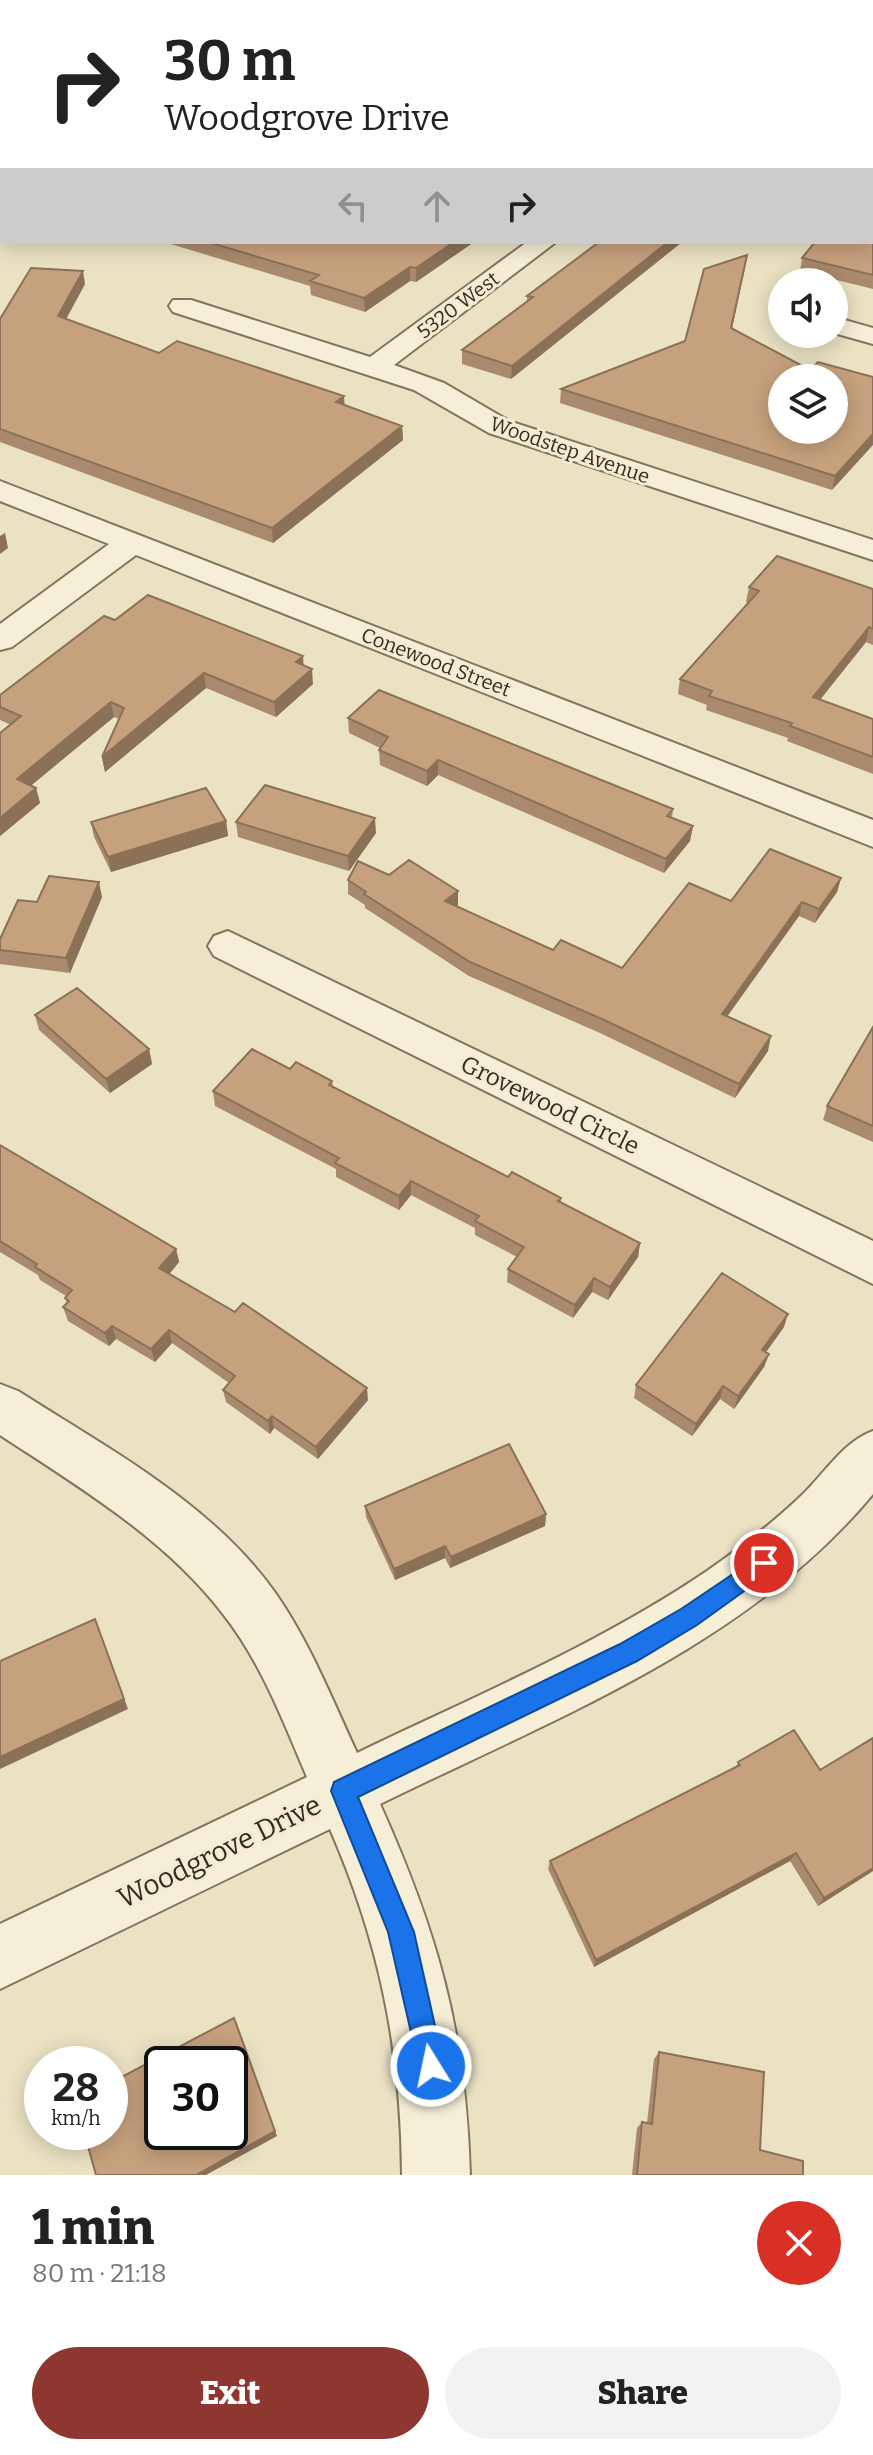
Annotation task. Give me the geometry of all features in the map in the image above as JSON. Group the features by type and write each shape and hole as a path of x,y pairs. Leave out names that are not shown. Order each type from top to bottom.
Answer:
{"street":[{"name":"5320 West","path":"373,368 540,244"},
{"name":"Woodstep Avenue","path":"182,306 435,388 475,417 499,427 873,550"},
{"path":"848,329 873,336"},
{"name":"Conewood Street","path":"0,490 873,834"},
{"path":"0,640 132,543"},
{"name":"Grovewood Circle","path":"228,946 873,1264"},
{"path":"0,1407 163,1516 231,1579 287,1664 401,1932 431,2066 436,2175"},
{"name":"Woodgrove Drive","path":"0,1957 629,1652 689,1617 786,1546 826,1509 873,1455"}],"building":[{"path":"215,244 451,244 364,298 310,281 319,275"},
{"path":"596,244 665,244 512,366 462,350 533,297 527,296"},
{"path":"813,244 873,244 873,275 802,258"},
{"path":"747,255 731,328 799,364 768,364 768,444 848,444 848,370 873,377 873,434 835,476 561,389 685,341 704,269"},
{"path":"31,268 83,271 58,316 159,353 177,341 344,396 336,402 402,426 272,528 0,429 0,319"},
{"path":"777,556 873,589 873,629 869,627 813,697 873,719 873,757 790,726 792,723 709,696 712,691 680,679 759,591 749,587"},
{"path":"148,595 303,656 296,662 312,669 274,702 204,673 102,757 124,708 111,702 17,779 36,788 0,818 0,733 21,716 0,707 0,695 104,616 115,620"},
{"path":"379,690 673,809 667,816 693,826 666,859 438,760 427,771 379,750 388,737 348,718"},
{"path":"265,785 375,818 348,856 236,822"},
{"path":"206,788 226,821 108,857 91,822"},
{"path":"770,849 841,878 819,909 802,902 722,1014 771,1036 739,1084 602,1019 470,962 364,894 366,892 348,880 358,861 389,875 409,860 458,891 445,901 553,950 561,940 622,968 689,883 731,901"},
{"path":"49,876 99,882 66,958 0,950 0,939 18,900 37,902"},
{"path":"77,988 149,1049 106,1079 35,1015"},
{"path":"873,1027 873,1126 827,1106"},
{"path":"252,1049 290,1069 296,1062 332,1081 329,1085 508,1177 512,1172 561,1198 558,1201 640,1243 610,1287 594,1278 575,1305 508,1269 524,1247 475,1221 479,1216 411,1181 399,1196 335,1163 339,1158 213,1091"},
{"path":"0,1145 176,1249 159,1268 235,1312 243,1303 367,1388 316,1447 272,1416 268,1421 223,1390 235,1376 169,1330 151,1349 112,1326 105,1333 63,1307 69,1301 65,1298 72,1290 0,1241"},
{"path":"722,1273 788,1314 762,1350 769,1354 738,1396 723,1386 696,1424 636,1385"},
{"path":"509,1444 546,1514 451,1557 445,1546 394,1569 365,1506"},
{"path":"95,1619 124,1699 0,1757 0,1661"},
{"path":"794,1730 820,1770 873,1738 873,1868 824,1898 796,1853 596,1960 550,1861 740,1765 738,1762"},
{"path":"234,2018 244,2046 181,2046"},
{"path":"659,2052 764,2072 760,2150 803,2161 803,2175 637,2175 642,2122 652,2124"},
{"path":"248,2057 275,2131 248,2146"},
{"path":"144,2065 144,2150 241,2150 196,2175 96,2175 89,2150 128,2150 128,2074"}],"route":[{"path":"431,2066 401,1932 343,1791 629,1652 689,1617 764,1563"}]}
